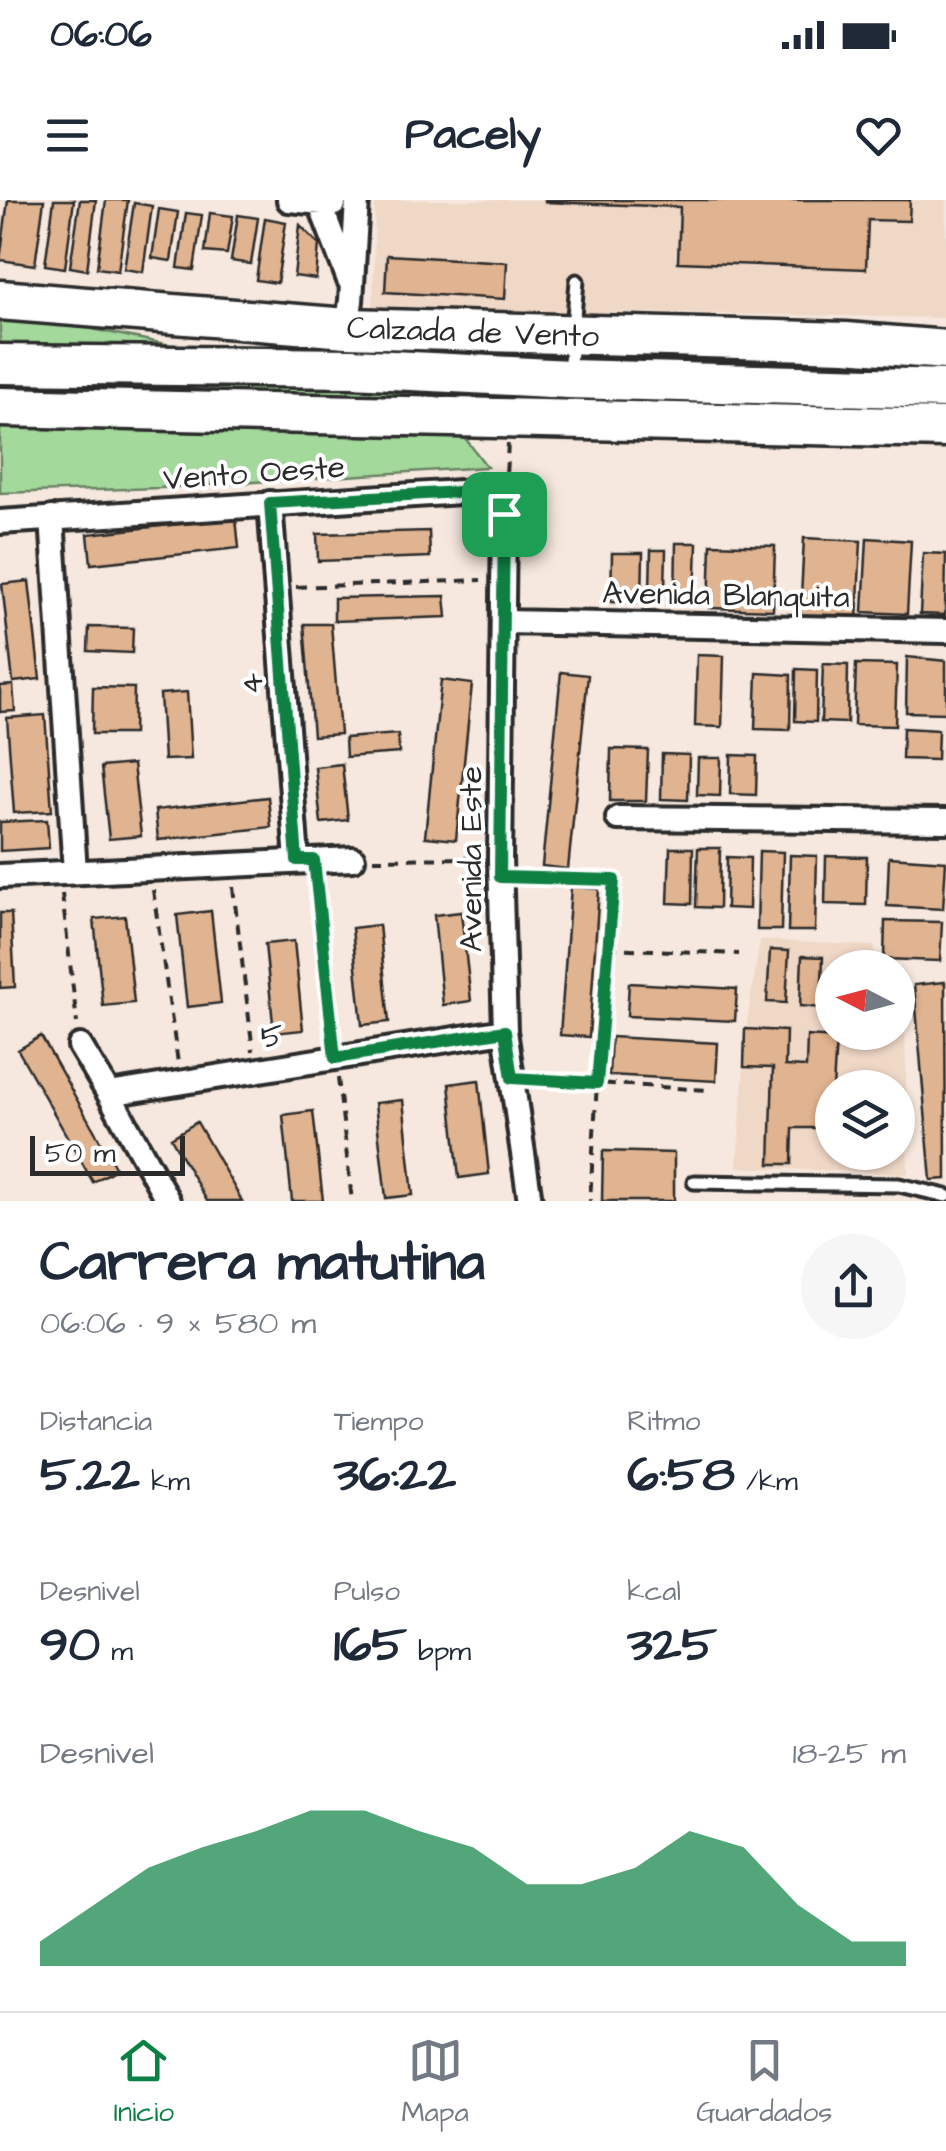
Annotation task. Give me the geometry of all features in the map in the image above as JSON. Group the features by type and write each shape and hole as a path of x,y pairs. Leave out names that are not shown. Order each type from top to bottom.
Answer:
{"main road":[{"name":"Calzada de Vento","path":"0,300 347,328 846,342 946,350"},
{"path":"76,306 253,338 497,418"},
{"name":"Calzada de Vento","path":"0,364 352,368 569,379 946,388"},
{"path":"0,407 946,428"}],"street":[{"path":"289,200 320,204 357,202 347,328"},
{"path":"320,204 352,288"},
{"name":"Vento Oeste","path":"0,522 476,491 504,514"},
{"name":"4","path":"270,503 306,860"},
{"name":"Avenida Este","path":"504,514 500,867 505,1031 530,1201"},
{"path":"52,518 68,873"},
{"name":"Avenida Blanquita","path":"504,622 946,631"},
{"path":"618,818 946,821"},
{"path":"0,876 353,858"},
{"name":"5","path":"110,1094 505,1031"},
{"path":"80,1046 168,1201"}],"lane":[{"path":"569,379 577,281"},
{"path":"694,1182 899,1185 946,1196"}],"path":[{"path":"497,418 504,514"},
{"path":"276,588 504,579"},
{"path":"353,858 500,867 614,880 590,1201"},
{"path":"306,860 352,1201"},
{"path":"230,864 256,1071"},
{"path":"150,868 181,1083"},
{"path":"68,873 80,1046"},
{"path":"608,948 738,954"},
{"path":"512,1078 708,1090"}],"shaded area":[{"path":"375,200 946,200 946,318 373,308"},
{"path":"760,940 875,946 875,950 815,950 815,1050 905,1050 906,1070 815,1070 815,1170 908,1170 908,1174 737,1167 747,1022"}],"green space":[{"path":"0,319 63,323 185,348 0,344"},
{"path":"645,349 946,364 946,374 628,364"},
{"path":"0,375 356,382 410,396 0,387"},
{"path":"481,390 946,399 946,411 518,403"},
{"path":"0,421 459,430 487,467 160,488 0,493"}],"building":[{"path":"8,200 44,200 35,265 0,260"},
{"path":"54,200 74,200 65,268 45,265"},
{"path":"80,200 96,200 87,270 70,267"},
{"path":"106,200 128,200 118,271 97,268"},
{"path":"545,200 910,200 909,221 868,220 866,269 678,262 680,207"},
{"path":"134,203 152,206 143,272 124,269"},
{"path":"159,209 178,212 171,261 152,258"},
{"path":"186,213 202,215 194,270 178,268"},
{"path":"210,213 233,216 227,254 205,252"},
{"path":"238,215 258,218 251,264 231,261"},
{"path":"265,218 286,222 277,283 256,280"},
{"path":"300,225 319,244 316,279 294,276"},
{"path":"387,255 507,262 505,299 385,292"},
{"path":"236,518 239,548 91,564 88,534"},
{"path":"429,531 430,557 318,561 317,534"},
{"path":"804,538 861,541 857,621 800,617"},
{"path":"867,538 911,541 907,614 863,612"},
{"path":"676,543 697,543 695,603 675,602"},
{"path":"711,544 775,546 773,610 709,608"},
{"path":"651,550 666,550 665,591 650,590"},
{"path":"612,553 643,553 642,603 611,602"},
{"path":"923,553 946,554 945,615 920,614"},
{"path":"29,581 40,679 13,682 2,584"},
{"path":"445,596 447,617 334,621 334,598"},
{"path":"304,624 331,624 340,734 313,736"},
{"path":"89,627 133,628 132,653 88,651"},
{"path":"697,655 724,656 722,727 695,726"},
{"path":"907,657 946,661 946,713 906,712"},
{"path":"823,664 848,665 847,723 821,722"},
{"path":"856,664 897,665 895,726 854,725"},
{"path":"796,669 817,670 816,722 795,721"},
{"path":"561,672 588,675 568,869 542,866"},
{"path":"757,673 791,675 790,730 755,729"},
{"path":"441,680 472,684 456,840 425,837"},
{"path":"13,685 15,711 0,712 0,686"},
{"path":"93,687 134,688 133,734 92,734"},
{"path":"187,692 191,759 164,760 160,694"},
{"path":"45,715 52,811 14,813 7,718"},
{"path":"903,728 938,730 937,760 902,759"},
{"path":"398,734 399,753 346,757 345,738"},
{"path":"611,749 648,750 646,801 610,801"},
{"path":"662,754 689,755 688,800 661,799"},
{"path":"731,755 757,756 756,795 730,794"},
{"path":"698,758 721,758 720,796 697,795"},
{"path":"133,764 141,836 109,839 101,767"},
{"path":"342,764 348,820 321,823 315,767"},
{"path":"268,797 271,827 158,840 155,810"},
{"path":"47,820 49,848 0,851 0,822"},
{"path":"670,848 693,848 692,904 668,903"},
{"path":"698,848 720,848 719,908 696,907"},
{"path":"759,851 783,852 781,930 757,930"},
{"path":"790,855 817,856 815,931 788,931"},
{"path":"826,856 867,857 866,905 825,904"},
{"path":"727,857 750,858 749,909 726,908"},
{"path":"889,857 946,861 943,909 887,906"},
{"path":"571,887 599,889 589,1037 560,1035"},
{"path":"211,911 221,1003 187,1007 177,915"},
{"path":"461,912 471,1001 443,1005 434,915"},
{"path":"0,913 11,913 15,987 0,988"},
{"path":"125,916 134,1003 103,1006 94,919"},
{"path":"885,921 942,922 940,961 915,960 915,950 884,950"},
{"path":"379,925 389,1022 362,1025 352,928"},
{"path":"294,941 303,1030 274,1033 265,944"},
{"path":"770,950 789,951 786,1003 767,1002"},
{"path":"802,956 815,957 815,1007 800,1006"},
{"path":"945,982 946,1179 931,1180 915,985"},
{"path":"629,983 737,989 735,1021 627,1016"},
{"path":"745,1029 786,1031 785,1066 806,1067 807,1036 815,1037 815,1050 835,1050 834,1070 815,1070 815,1128 793,1128 792,1164 770,1164 773,1068 744,1067"},
{"path":"41,1036 116,1169 93,1182 18,1050"},
{"path":"611,1037 718,1043 716,1081 609,1075"},
{"path":"479,1080 489,1174 459,1178 449,1084"},
{"path":"403,1100 413,1195 386,1198 375,1103"},
{"path":"313,1111 323,1201 292,1201 283,1115"},
{"path":"197,1122 242,1201 207,1201 171,1138"},
{"path":"603,1151 674,1153 674,1201 602,1201"}],"route":[{"path":"476,491 504,514 500,877 614,880 597,1083 512,1078 505,1031 335,1058 314,860 297,860 270,503 476,491"}]}
